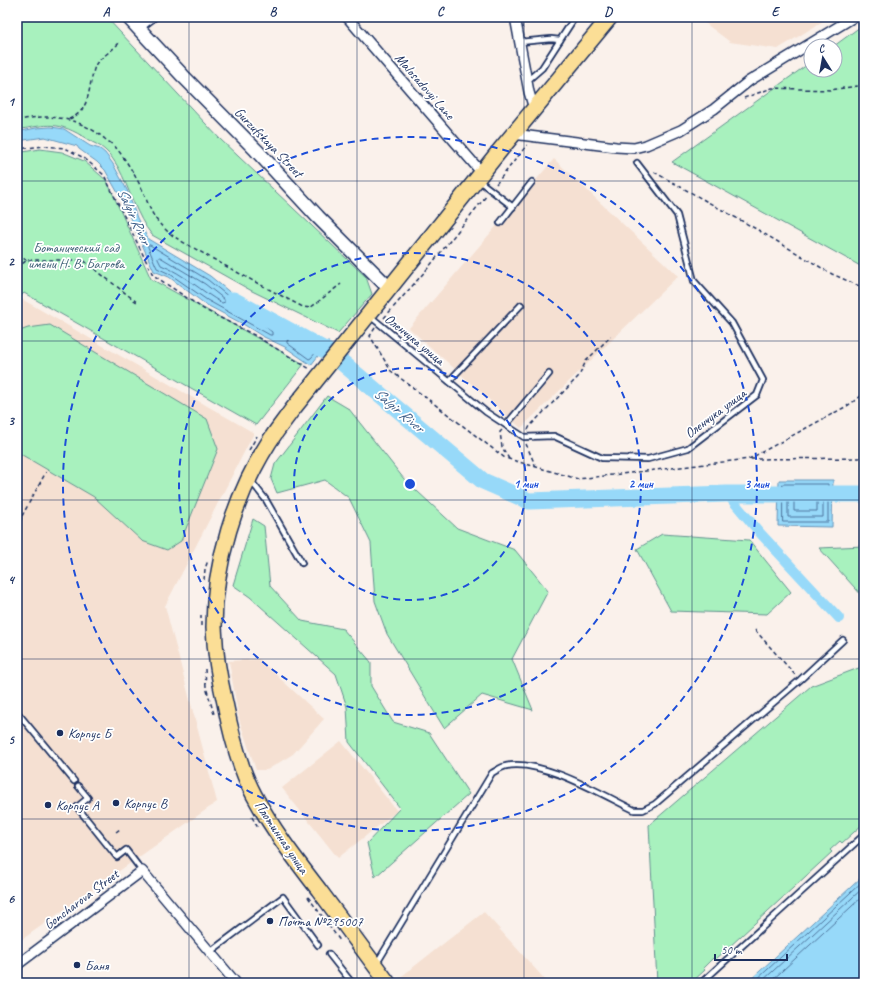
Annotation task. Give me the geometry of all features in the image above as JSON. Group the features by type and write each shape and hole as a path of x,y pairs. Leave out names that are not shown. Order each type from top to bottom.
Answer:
{"main road":[{"name":"Gurzufskaya Street","path":"128,17 318,217 389,288"},
{"name":"Плотинная улица","path":"388,983 273,826 254,794 237,753 228,720 218,671 214,626 219,572 226,538 249,478 270,441 342,346 373,319 389,288 513,134 610,17"}],"street":[{"path":"138,28 152,17"},
{"name":"Malosadovyi Lane","path":"347,17 479,176"},
{"path":"515,17 534,109"},
{"path":"513,134 616,147 634,148 646,145 681,130 714,108 749,81 854,17"},
{"path":"142,871 236,983"},
{"name":"Goncharova Street","path":"17,965 142,871"}],"lane":[{"path":"527,81 542,68 576,17"},
{"path":"520,42 551,39 560,40"},
{"name":"Оленчука улица","path":"373,319 486,412 524,437 554,436 602,458 648,459 688,448 757,395 763,380 732,323 694,281 678,216 637,163"},
{"path":"479,176 491,190 513,207"},
{"path":"500,223 532,182"},
{"path":"449,381 521,305"},
{"path":"506,425 549,374"},
{"path":"249,478 266,500 302,563"},
{"path":"376,966 492,773 505,766 523,765 561,774 634,810 643,810 655,804 800,680 842,640"},
{"path":"17,712 74,781"},
{"path":"78,786 88,798 77,807 117,857 126,850 142,871"},
{"path":"701,983 864,835"},
{"path":"210,952 283,896 318,945"},
{"path":"329,954 352,983"}],"path":[{"path":"69,119 77,116 88,100 89,88 97,62 119,43"},
{"path":"743,98 772,88 830,90 864,85"},
{"path":"17,121 43,116 69,119 98,133 116,147 127,161 141,187 150,210 157,221 166,230 261,286 303,307 310,308 341,284"},
{"path":"534,136 428,268 373,319 375,328 370,336 391,371 505,458 578,478 749,459 864,458"},
{"path":"637,163 758,230 832,274 864,288"},
{"path":"17,256 27,260 83,260 138,303"},
{"path":"17,268 27,260"},
{"path":"536,467 524,437 530,426 579,376 586,361 611,336"},
{"path":"749,459 847,406 864,394"},
{"path":"506,425 500,432 500,438 502,447 509,459"},
{"path":"17,530 22,516 46,472"},
{"path":"17,490 22,516"},
{"path":"755,630 800,680"},
{"path":"116,832 120,829"}],"shaded area":[{"path":"697,17 830,17 778,49 730,42"},
{"path":"554,159 678,276 521,428 409,328"},
{"path":"20,298 254,433 165,606 217,802 17,943 17,302"},
{"path":"259,659 324,719 293,754 267,770 256,770 239,719 229,661"},
{"path":"341,741 397,811 338,858 282,788"},
{"path":"484,912 548,983 402,983 398,979"}],"green space":[{"path":"17,17 106,17 220,139 366,277 372,294 338,333 252,291 152,235 146,228 137,211 118,167 109,154 101,147 69,129 61,127 45,125 17,130"},
{"path":"864,24 864,268 672,162 803,68 803,78 843,78 843,39"},
{"name":"Ботанический сад имени Н. В. Багрова","path":"40,149 62,152 84,161 107,181 151,279 304,364 256,425 24,293 17,300 17,153"},
{"path":"50,325 207,419 218,449 181,541 167,550 142,541 94,497 17,452 17,332 28,328"},
{"path":"327,396 349,409 404,479 457,528 515,550 548,591 512,659 533,710 482,695 444,728 387,634 375,601 371,543 349,498 325,480 277,493 271,479 275,464"},
{"path":"253,519 264,526 270,586 302,621 343,629 371,662 371,686 393,722 429,733 469,794 375,877 367,843 400,808 349,742 347,707 336,674 250,597 233,585"},
{"path":"662,534 749,540 791,592 767,614 671,611 637,549"},
{"path":"864,546 864,598 819,548"},
{"path":"864,666 864,823 842,843 840,841 830,850 832,852 715,960 713,958 703,968 705,970 691,983 657,983 649,825 811,686"}],"water":[{"path":"51,127 64,129 90,146 100,149 105,153 113,164 127,190 137,218 148,239 210,276 277,331 311,344 329,342 311,365 285,347 262,336 205,304 169,277 154,271 123,202 105,170 77,146 45,137 17,141 17,132"},
{"path":"779,480 833,480 832,527 778,526"},
{"path":"864,875 864,983 747,983"}],"waterway":[{"name":"Salgir River","path":"233,300 332,354 483,481 529,501 727,494 864,494"},
{"path":"727,494 761,534 839,618"}],"place":[{"name":"Корпус Б","path":"60,733"},
{"name":"Корпус В","path":"116,803"},
{"name":"Корпус А","path":"48,805"},
{"name":"Почта №295007","path":"270,921"},
{"name":"Баня","path":"77,965"}]}
